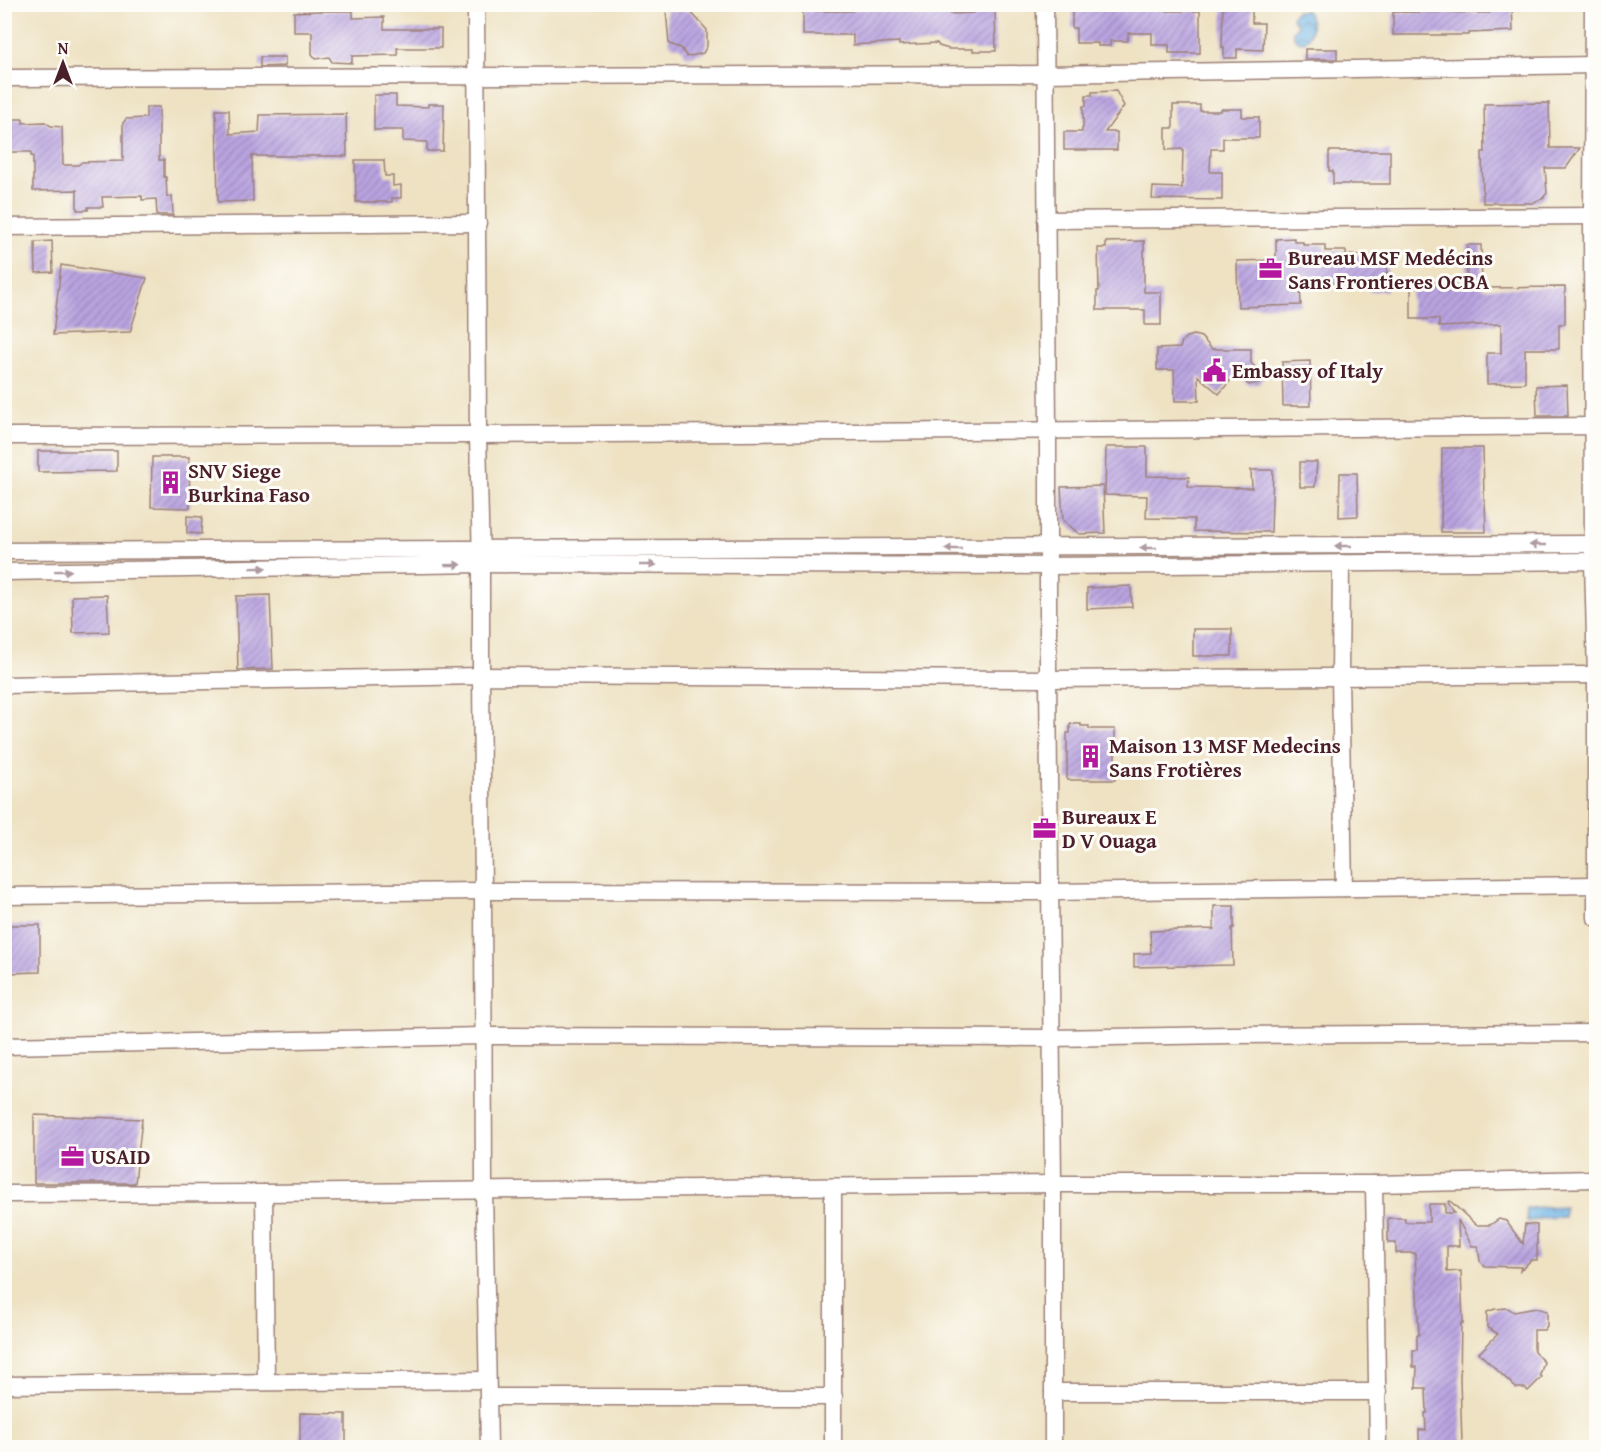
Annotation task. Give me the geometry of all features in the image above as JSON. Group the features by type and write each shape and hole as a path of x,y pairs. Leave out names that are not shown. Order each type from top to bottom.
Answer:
{"street":[{"path":"476,4 484,1190 489,1448"},
{"path":"1045,4 1053,1448"},
{"path":"1593,4 1596,918"},
{"path":"4,78 1045,74 1595,65"},
{"path":"1046,220 1594,216"},
{"path":"4,227 478,223"},
{"path":"4,435 478,435 1595,426"},
{"path":"4,572 481,556 1595,544"},
{"path":"4,551 481,556 1048,566 1595,561"},
{"path":"1341,563 1340,676 1344,888"},
{"path":"4,685 481,676 1048,679 1596,675"},
{"path":"4,896 483,891 1050,892 1596,885"},
{"path":"4,1046 483,1036 1051,1038 1596,1033"},
{"path":"4,1194 1053,1184 1374,1184 1596,1179"},
{"path":"1374,1184 1378,1448"},
{"path":"833,1187 833,1448"},
{"path":"264,1193 266,1382"},
{"path":"4,1385 266,1382 834,1397"},
{"path":"1053,1392 1377,1392"}],"water":[{"path":"1297,10 1300,12 1305,10 1311,21 1310,35 1304,42 1297,40 1293,33 1298,25 1292,18"},
{"path":"1564,1206 1564,1217 1527,1221 1526,1208"}],"building":[{"path":"1489,4 1512,4 1513,31 1469,33 1469,35 1393,35 1393,12 1490,13"},
{"path":"1223,5 1252,5 1252,23 1264,23 1263,50 1237,49 1237,58 1224,58"},
{"path":"950,6 950,14 995,11 996,51 949,49 937,43 899,45 899,42 853,45 853,35 803,35 803,11"},
{"path":"1072,6 1136,6 1136,8 1167,8 1167,11 1200,11 1200,53 1169,53 1169,45 1152,45 1152,33 1128,33 1128,41 1110,41 1110,46 1098,46 1098,43 1076,43 1076,28 1072,28"},
{"path":"666,10 690,11 707,30 707,46 703,53 687,57 681,48 669,44"},
{"path":"353,11 353,18 384,17 384,29 441,29 441,48 397,48 398,55 352,56 352,63 332,62 329,57 316,59 312,54 312,32 294,32 294,12"},
{"path":"1305,49 1337,49 1337,59 1305,59"},
{"path":"260,57 285,57 285,66 260,67"},
{"path":"1116,91 1124,106 1105,132 1117,132 1117,150 1064,150 1064,132 1082,132 1083,106 1086,106 1086,95 1092,95 1092,92"},
{"path":"374,95 396,95 396,106 428,107 428,104 444,104 443,151 427,151 427,142 403,141 403,130 374,130"},
{"path":"1549,103 1550,148 1580,148 1566,168 1545,168 1547,193 1543,198 1532,203 1483,203 1484,104"},
{"path":"1173,105 1200,105 1200,111 1242,109 1242,117 1259,117 1259,138 1223,138 1223,149 1211,149 1210,172 1222,172 1222,200 1152,199 1153,187 1182,188 1183,149 1166,150 1166,128 1173,128"},
{"path":"146,107 159,107 159,160 164,160 167,197 172,196 173,215 157,215 156,199 142,200 142,196 102,197 103,207 77,210 77,190 33,191 31,152 4,152 4,123 8,119 23,119 23,123 45,122 51,126 62,127 63,165 123,161 123,123 126,119 146,118"},
{"path":"216,110 229,110 230,134 259,132 260,115 346,114 347,156 252,156 253,201 218,202"},
{"path":"1329,151 1390,151 1390,184 1333,184 1333,171 1329,171"},
{"path":"355,160 384,160 385,176 393,176 393,186 401,185 401,198 392,198 392,202 356,202"},
{"path":"1294,238 1294,242 1303,242 1303,245 1325,245 1325,251 1346,251 1346,255 1387,256 1387,291 1369,291 1369,285 1351,285 1351,283 1300,283 1301,305 1238,307 1237,261 1276,260 1276,239"},
{"path":"52,241 53,272 36,273 35,242"},
{"path":"1144,241 1144,292 1161,292 1161,325 1145,325 1145,310 1097,310 1098,248 1106,248 1106,242"},
{"path":"1467,245 1481,245 1482,288 1565,287 1565,324 1559,324 1559,349 1525,349 1525,383 1487,384 1487,353 1501,353 1501,324 1439,327 1439,319 1411,319 1411,282 1467,282"},
{"path":"61,265 147,278 130,332 53,335"},
{"path":"1194,335 1201,337 1212,349 1251,349 1251,363 1263,378 1259,383 1249,385 1236,374 1219,394 1198,376 1199,401 1175,401 1174,370 1157,370 1157,349 1180,348 1186,337"},
{"path":"1310,361 1311,406 1283,406 1282,362"},
{"path":"1567,385 1568,416 1537,416 1536,386"},
{"path":"1106,447 1147,447 1147,476 1189,477 1188,487 1252,488 1251,470 1273,470 1271,532 1194,531 1194,519 1146,518 1147,496 1105,495"},
{"path":"1442,448 1483,448 1486,532 1441,532"},
{"path":"38,451 117,451 117,471 38,472"},
{"name":"SNV Siege Burkina Faso","path":"152,457 189,457 190,508 151,507"},
{"path":"1300,462 1317,462 1315,487 1300,487"},
{"path":"1340,473 1357,473 1358,516 1339,517"},
{"path":"1103,486 1105,533 1079,534 1063,520 1061,487"},
{"path":"187,516 202,517 201,534 187,533"},
{"path":"1131,586 1132,607 1087,609 1087,588"},
{"path":"107,595 109,632 73,633 72,596"},
{"path":"270,595 273,669 238,670 236,596"},
{"path":"1193,629 1232,629 1232,656 1193,656"},
{"name":"Maison 13 MSF Medecins Sans Frotières","path":"1070,724 1089,726 1089,729 1115,729 1115,780 1067,780 1067,733 1070,733"},
{"path":"1214,906 1234,906 1233,965 1134,967 1134,954 1151,953 1150,931 1214,929"},
{"path":"9,925 40,925 40,972 9,973"},
{"path":"34,1115 142,1119 135,1183 34,1183"},
{"path":"1450,1201 1476,1225 1490,1225 1499,1219 1506,1221 1523,1244 1525,1224 1537,1225 1537,1260 1531,1260 1520,1271 1521,1267 1485,1266 1480,1261 1478,1246 1472,1246 1458,1220 1459,1246 1447,1246 1447,1272 1461,1271 1462,1444 1419,1445 1419,1430 1426,1430 1425,1413 1427,1413 1426,1388 1416,1388 1417,1367 1413,1367 1413,1350 1417,1350 1417,1335 1419,1335 1415,1253 1396,1253 1396,1243 1388,1243 1388,1218 1405,1218 1405,1222 1429,1222 1429,1204 1445,1204 1445,1213 1454,1213 1448,1202"},
{"path":"1508,1308 1514,1312 1536,1308 1547,1311 1547,1326 1544,1330 1534,1330 1534,1352 1544,1362 1540,1375 1542,1377 1528,1391 1525,1388 1516,1388 1479,1353 1498,1334 1487,1327 1487,1312"},
{"path":"300,1413 346,1414 346,1448 300,1448"}],"place":[{"name":"Bureau MSF Medécins Sans Frontieres OCBA","path":"1270,269"},
{"name":"Embassy of Italy","path":"1214,370"},
{"name":"SNV Siege Burkina Faso","path":"170,482"},
{"name":"Maison 13 MSF Medecins Sans Frotières","path":"1091,757"},
{"name":"Bureaux E D V Ouaga","path":"1044,828"},
{"name":"USAID","path":"73,1156"}]}
